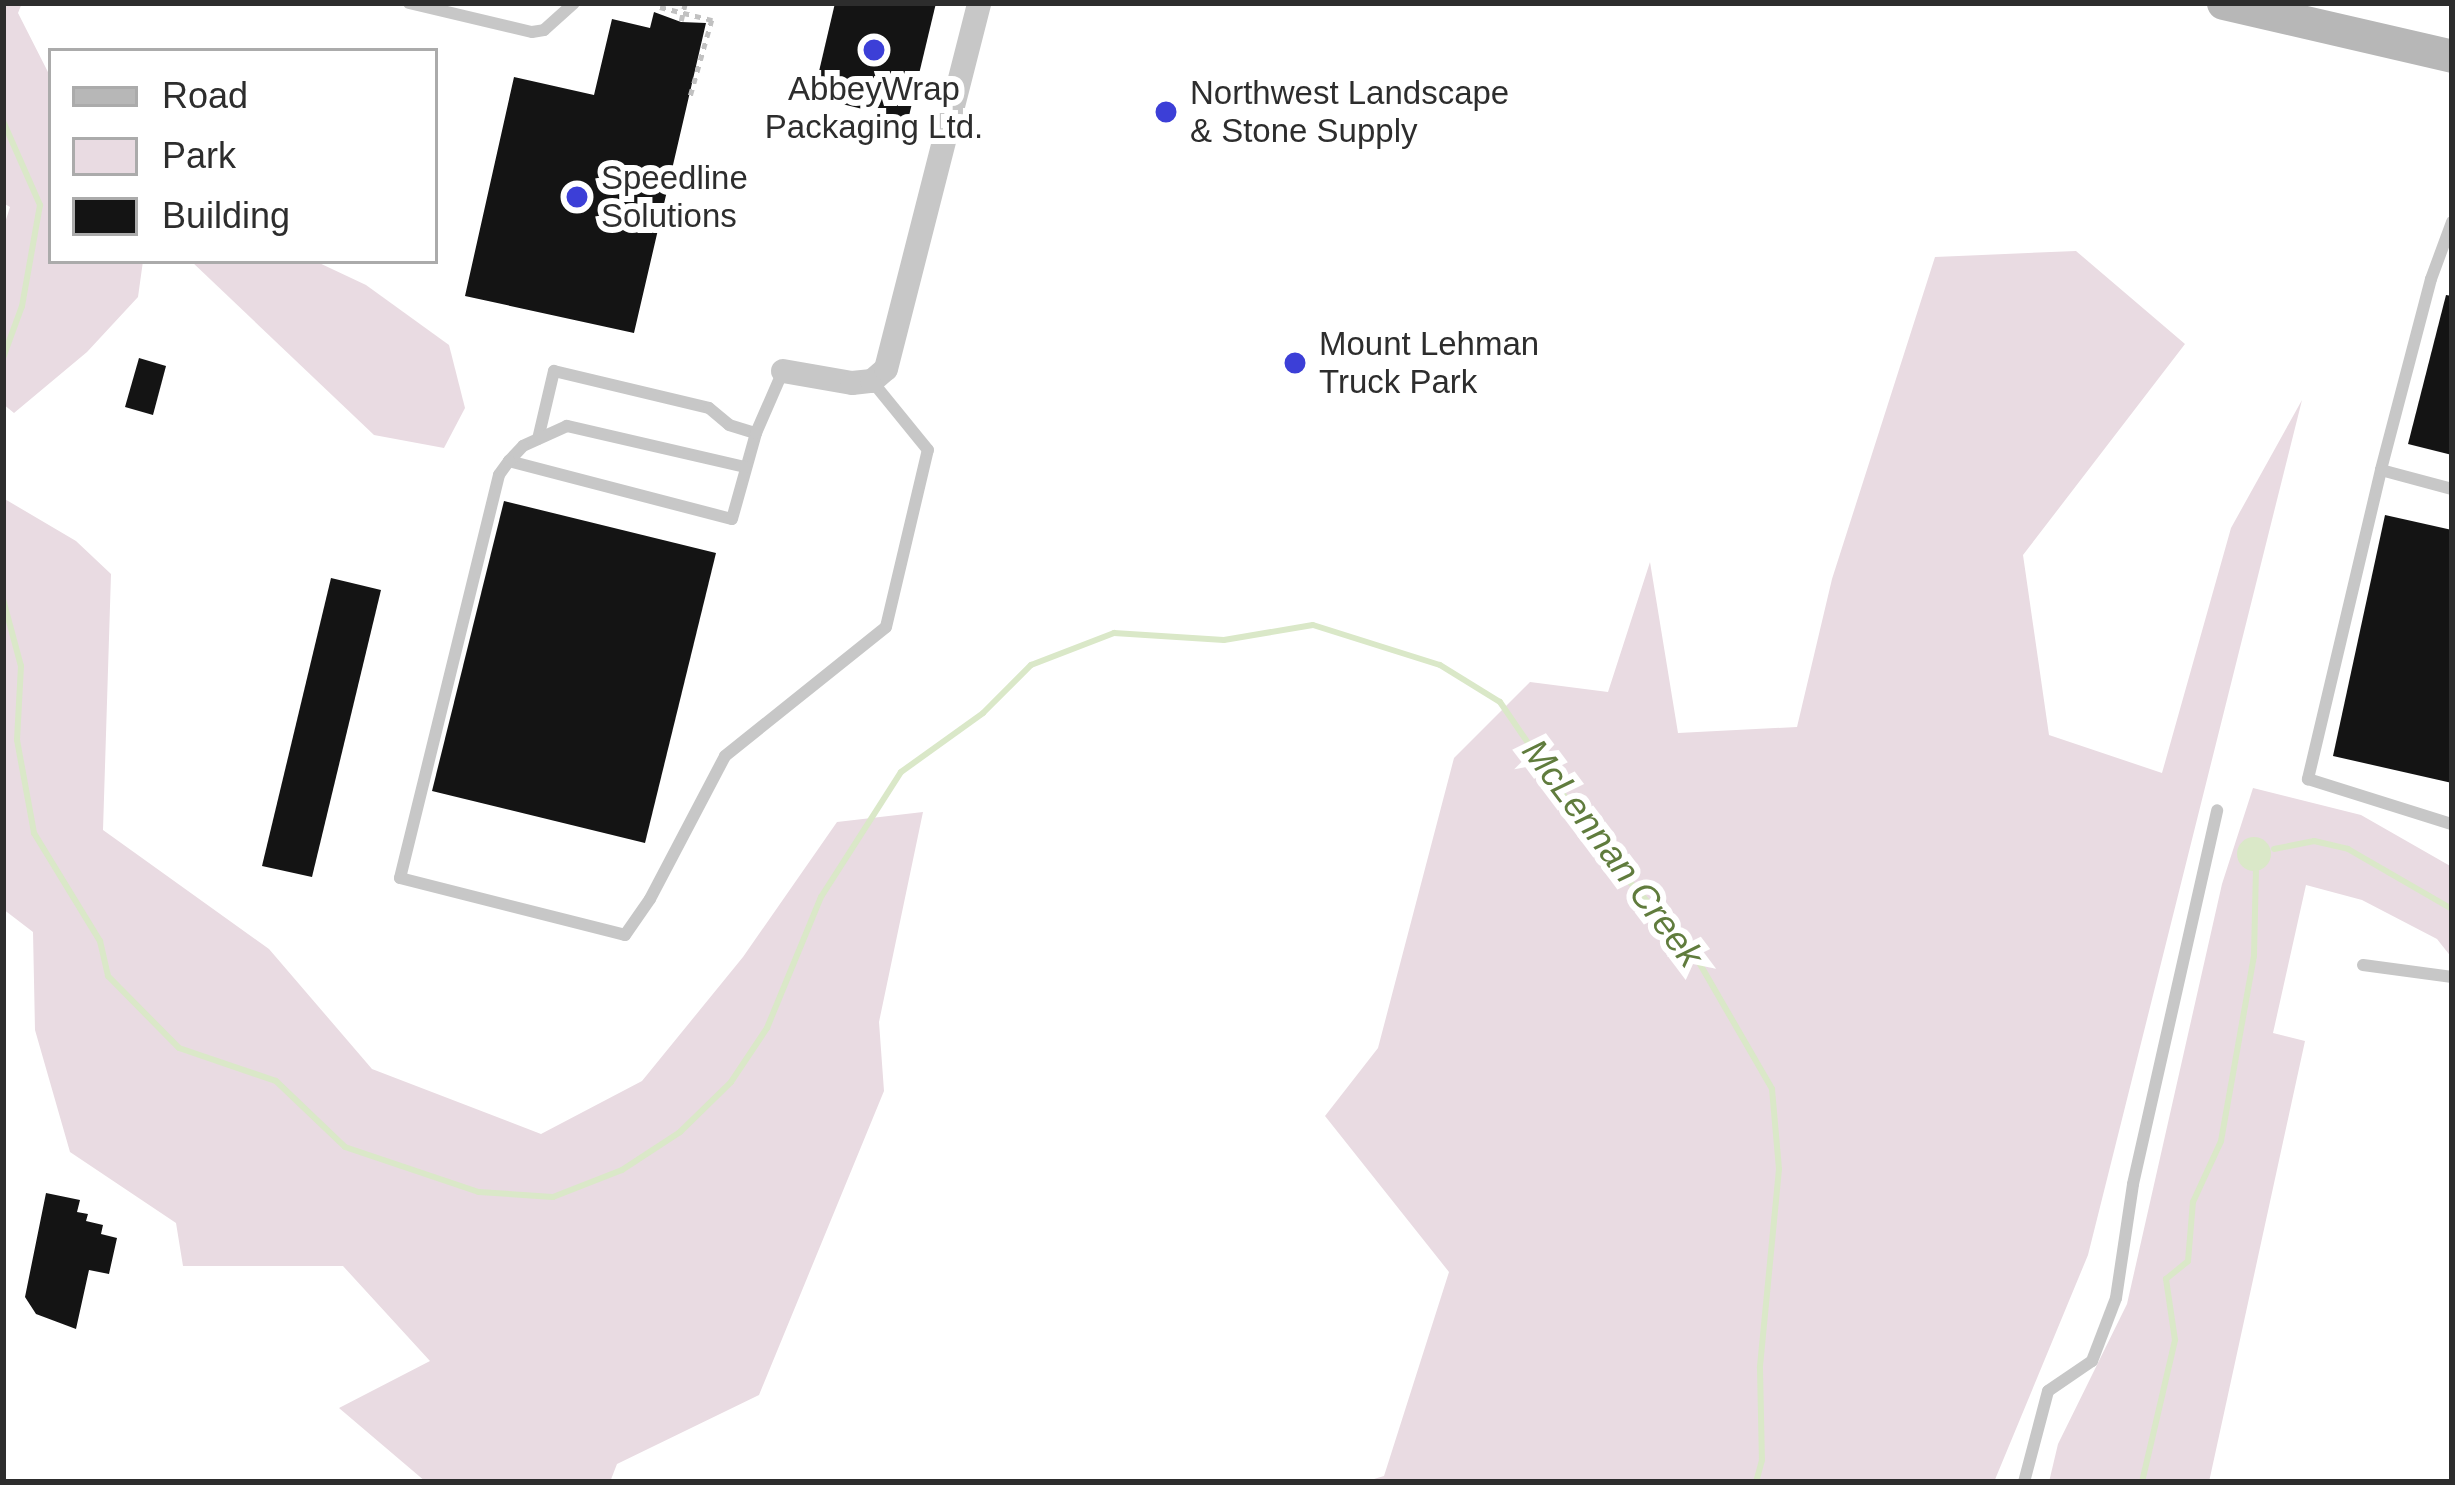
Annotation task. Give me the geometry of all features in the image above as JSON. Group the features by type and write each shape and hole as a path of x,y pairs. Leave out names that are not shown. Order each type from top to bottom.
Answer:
{"main road":[{"path":"2238,5 2452,56"}],"street":[{"path":"783,371 833,381 872,381 886,369 979,3"}],"lane":[{"path":"409,3 532,32 544,30 574,3"},
{"path":"2452,222 2431,279 2381,470 2308,779 2452,824"},
{"path":"538,440 554,371 709,408 729,424 755,433"},
{"path":"509,461 732,519 755,433 783,371"},
{"path":"745,467 566,426 509,461 499,475 400,878 625,934 650,899 725,756 886,627 928,450 872,381"},
{"path":"2381,470 2452,489"},
{"path":"2024,1482 2048,1390 2092,1361 2116,1298 2133,1184 2217,810"},
{"path":"2363,965 2452,977"}],"path":[{"path":"682,17 685,3"},
{"path":"660,8 682,17 712,20 690,98"}],"green space":[{"path":"3,3 22,3 18,13 48,72 48,264 143,264 138,297 87,352 14,413 3,404 3,229 10,207 3,203"},
{"path":"2076,251 2185,344 2023,555 2049,735 2162,773 2231,528 2302,400 2088,1255 1994,1482 1364,1482 1384,1476 1449,1272 1325,1116 1378,1048 1454,758 1530,682 1608,692 1650,562 1678,733 1797,727 1832,579 1935,257"},
{"path":"194,264 321,264 366,285 449,345 465,408 444,448 374,435"},
{"path":"3,498 76,541 111,574 103,830 269,949 372,1069 541,1134 642,1081 743,957 837,822 923,812 879,1022 884,1091 759,1395 617,1464 610,1482 426,1482 339,1408 430,1361 343,1266 183,1266 176,1223 70,1152 35,1030 33,932 3,909"},
{"path":"2253,788 2361,815 2452,867 2452,958 2437,939 2362,900 2306,885 2273,1033 2305,1041 2209,1482 2049,1482 2058,1444 2127,1304 2222,884"}],"shaded area":[{"path":"2254,837 2266,842 2271,854 2266,866 2254,871 2242,866 2237,854 2242,842"}],"building":[{"name":"AbbeyWrap Packaging Ltd.","path":"835,3 936,3 908,120 813,97"},
{"name":"Speedline Solutions","path":"654,12 681,22 706,23 634,333 465,296 514,77 594,95 612,19 650,28"},
{"path":"2446,295 2452,296 2452,455 2408,444"},
{"path":"139,358 166,366 153,415 125,407"},
{"path":"504,501 716,553 645,843 432,791"},
{"path":"2385,515 2452,530 2452,783 2333,756"},
{"path":"331,578 381,590 312,877 262,866"},
{"path":"46,1193 80,1200 77,1212 88,1214 86,1221 103,1225 101,1234 117,1238 109,1274 89,1270 76,1329 36,1314 25,1297"}],"waterway":[{"name":"McLennan Creek","path":"3,121 40,205 22,306 3,358"},
{"name":"McLennan Creek","path":"3,599 21,666 17,740 34,833 100,941 108,976 179,1048 276,1081 345,1147 479,1192 553,1197 622,1170 680,1132 731,1082 767,1028 821,897 901,772 983,713 1031,665 1114,633 1224,640 1313,625 1440,665 1500,702 1602,851 1693,952 1772,1089 1779,1169 1760,1368 1762,1460 1756,1482"},
{"path":"2274,849 2314,841 2348,849 2452,909"},
{"path":"2142,1482 2175,1340 2166,1279 2188,1261 2193,1202 2221,1141 2254,956 2256,871"}],"place":[{"name":"AbbeyWrap Packaging Ltd.","path":"874,50"},
{"name":"Northwest Landscape & Stone Supply","path":"1166,112"},
{"name":"Speedline Solutions","path":"577,197"},
{"name":"Mount Lehman Truck Park","path":"1295,363"}]}
